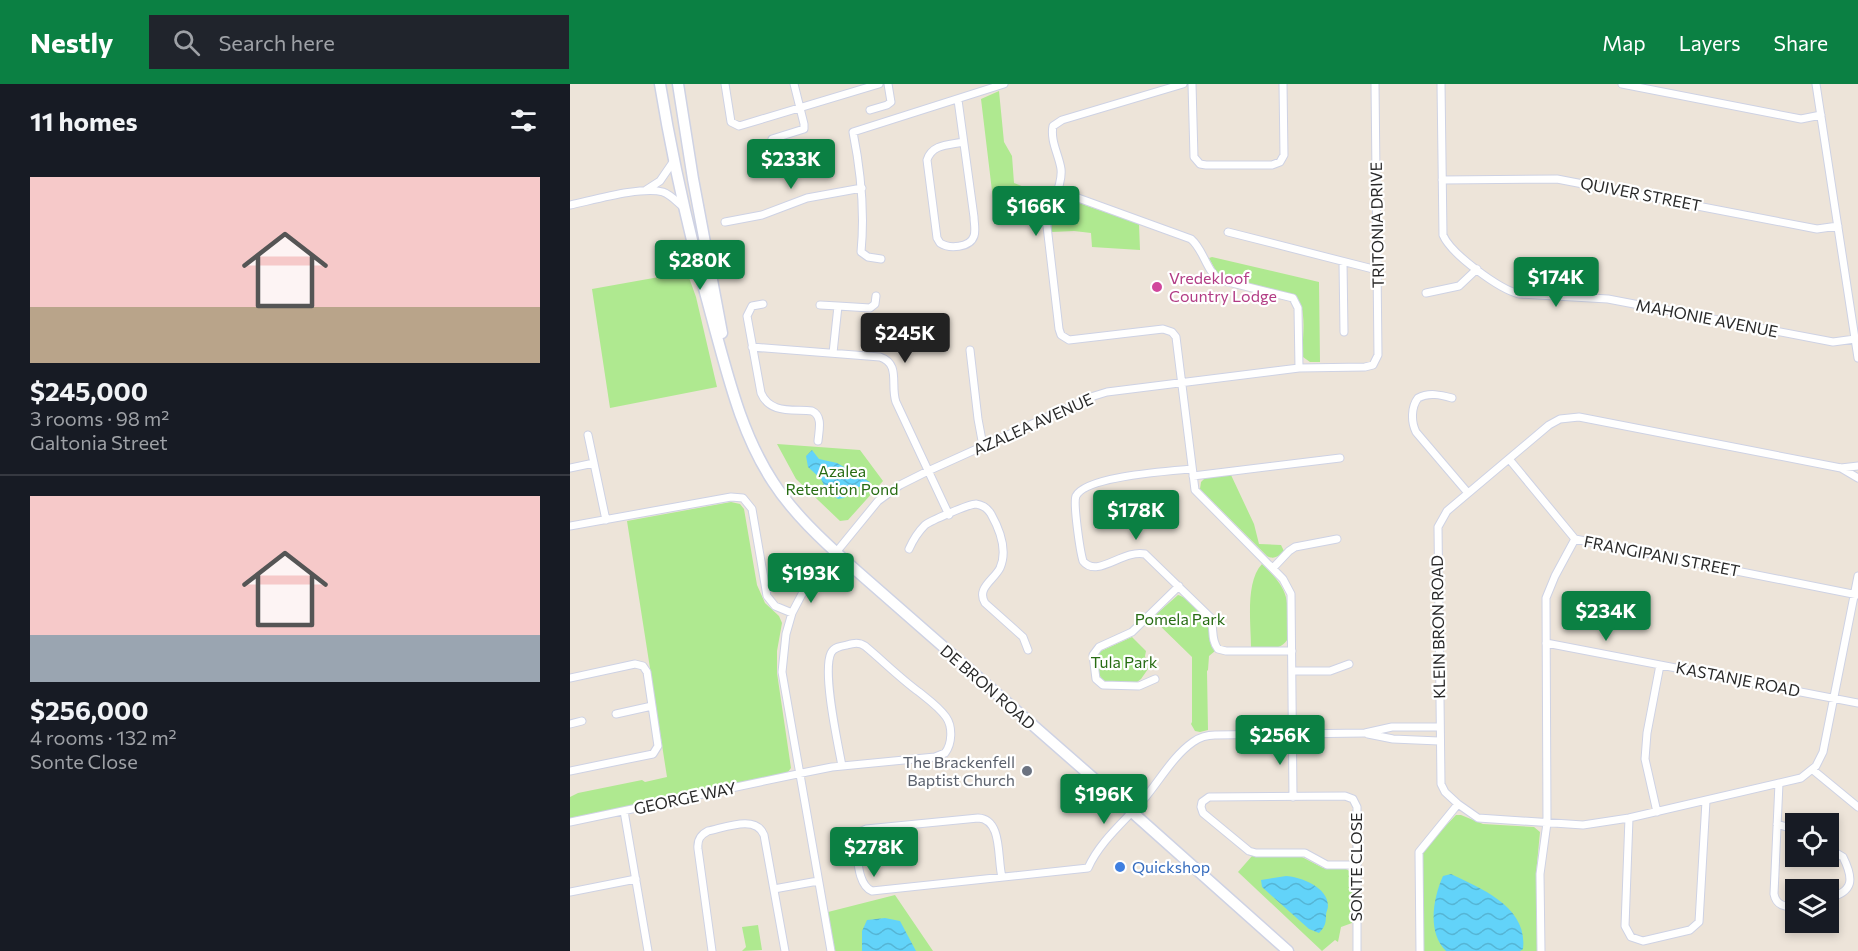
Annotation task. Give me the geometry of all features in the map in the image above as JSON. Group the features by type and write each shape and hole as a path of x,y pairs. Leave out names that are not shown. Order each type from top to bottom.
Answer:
{"street":[{"name":"DE BRON ROAD","path":"660,84 682,206 734,398 759,459 773,482 809,526 836,552 1285,949"},
{"name":"DE BRON ROAD","path":"678,84 693,179 734,398"},
{"path":"725,84 731,122 739,126 879,84"},
{"path":"772,140 804,129 794,84"},
{"path":"870,110 891,102 888,84"},
{"path":"881,259 868,257 861,252 862,188 853,132 958,100 981,87 1004,84"},
{"path":"1183,84 1057,122 1053,126 1052,132 1061,177 1048,214 1047,226 1061,335 1073,340 1170,330 1176,337 1197,494 1273,568 1287,584 1291,594 1293,797 1209,797 1204,800 1201,807 1203,813 1249,852 1305,853 1327,865 1357,865"},
{"path":"1192,84 1194,157 1200,164 1272,165 1280,162 1284,155 1283,84"},
{"name":"TRITONIA DRIVE","path":"1373,365 1378,355 1376,84"},
{"name":"MAHONIE AVENUE","path":"1441,84 1443,235 1452,249 1506,289 1519,294 1608,299 1833,342 1855,339"},
{"path":"1622,84 1801,119 1821,116"},
{"path":"1816,84 1858,358"},
{"path":"958,100 975,234 970,242 950,247 940,243 937,238 927,160 929,154 937,147 963,142"},
{"path":"570,205 646,190 660,181 673,162"},
{"name":"QUIVER STREET","path":"1442,180 1557,179 1817,229 1838,225"},
{"path":"725,222 762,215 807,198 862,188"},
{"path":"646,190 669,195 682,206"},
{"path":"1056,190 1191,239 1197,244 1215,276 1220,280 1293,298 1298,308 1299,368"},
{"path":"1228,232 1377,270"},
{"path":"1343,262 1344,332"},
{"path":"1426,293 1459,286 1477,269"},
{"path":"819,304 870,308 875,304 876,296"},
{"path":"763,304 752,306 747,312 759,389 766,403 775,408 816,413 819,418 818,441"},
{"path":"833,354 838,306"},
{"path":"752,347 880,357 891,363 894,370 895,398 949,515"},
{"path":"970,350 978,426 983,446"},
{"name":"AZALEA AVENUE","path":"831,951 782,672 786,634 792,613 802,594 878,501 900,485 928,471 1100,393 1299,368 1373,365"},
{"path":"1452,398 1433,394 1418,398 1413,406 1413,424 1416,432 1468,494"},
{"name":"KLEIN BRON ROAD","path":"1813,770 1801,777 1779,783 1629,819 1582,825 1478,818 1458,804 1445,792 1441,784 1437,532 1444,515 1549,425 1560,419 1579,417 1841,468 1858,466"},
{"path":"588,435 606,520"},
{"path":"1292,651 1220,650 1213,640 1210,617 1148,556 1141,553 1120,557 1097,568 1087,566 1082,558 1075,501 1081,491 1105,480 1340,458"},
{"path":"1509,459 1575,539"},
{"path":"570,468 594,463"},
{"name":"KLEIN BRON ROAD","path":"1841,468 1858,478"},
{"path":"570,526 731,497 743,498 752,509 767,596 775,606 792,613"},
{"path":"909,549 923,526 932,520 977,504 984,507 991,514 1002,540 1003,554 996,574 983,590 982,598 1023,637 1028,650"},
{"path":"1273,568 1288,551 1295,547 1337,539"},
{"name":"FRANGIPANI STREET","path":"1541,951 1540,874 1547,823 1546,598 1554,576 1575,539 1856,595"},
{"path":"1858,576 1823,752 1813,770 1858,807"},
{"path":"1155,678 1139,686 1103,685 1096,679 1093,655 1099,647 1132,632 1179,586"},
{"name":"GEORGE WAY","path":"570,822 842,766 939,756 947,750 950,743 948,721 932,701 918,692 866,646 858,643 837,647 830,659 830,695 842,766"},
{"name":"KASTANJE ROAD","path":"1546,643 1858,703"},
{"path":"570,678 640,664 646,670 658,746 655,752 570,771"},
{"path":"1292,672 1330,671 1350,664"},
{"path":"1657,812 1645,759 1647,733 1660,664"},
{"path":"616,714 652,706"},
{"path":"570,724 582,721"},
{"path":"1002,877 995,828 986,819 866,829 856,836 862,882 872,891 1088,868 1094,855 1189,745 1199,738 1215,735 1365,733 1392,727 1439,727"},
{"path":"1409,727 1409,740"},
{"path":"1365,733 1393,739 1439,741"},
{"path":"1779,783 1774,897 1785,907"},
{"name":"SONTE CLOSE","path":"1293,797 1345,796 1353,799 1356,807 1357,951"},
{"path":"1629,819 1625,926 1631,937 1647,941 1690,930 1699,922 1706,801"},
{"path":"1420,951 1419,852 1458,804"},
{"path":"624,811 647,951"},
{"path":"712,951 698,840 708,831 748,823 758,826 764,835 785,951"},
{"path":"1777,824 1785,827"},
{"path":"1839,855 1843,857 1850,881 1848,888 1839,894"},
{"path":"570,892 636,879"},
{"path":"774,889 818,881"}],"green space":[{"path":"999,91 1004,142 1012,156 1014,183 1049,197 1042,220 1022,212 995,216 981,99"},
{"path":"1062,197 1139,224 1140,250 1092,247 1091,233 1052,232 1054,208"},
{"path":"1209,258 1319,282 1320,362 1310,362 1303,357 1304,322 1298,299 1292,294 1223,277 1217,273"},
{"path":"687,272 696,297 717,387 610,408 592,289"},
{"name":"Azalea Retention Pond","path":"777,444 860,450 883,481 848,520 840,521 796,479"},
{"path":"1231,475 1254,524 1259,544 1281,545 1284,551 1278,556 1272,558 1267,556 1200,489 1201,482 1205,478"},
{"path":"731,502 740,504 744,509 757,585 765,603 779,616 782,623 777,651 777,673 791,768 781,775 570,818 570,797 578,793 667,777 627,521"},
{"path":"1262,564 1279,582 1286,597 1288,638 1277,647 1251,648 1251,592 1253,581"},
{"name":"Pomela Park","path":"1178,595 1191,602 1207,620 1211,644 1215,651 1209,656 1207,671 1208,730 1200,732 1195,731 1191,724 1192,657 1152,618"},
{"name":"Tula Park","path":"1132,637 1146,651 1148,669 1137,682 1104,681 1097,667 1099,652"},
{"path":"1456,815 1483,824 1534,827 1540,832 1536,874 1537,951 1423,951 1422,854"},
{"path":"1252,856 1302,857 1323,868 1346,869 1351,872 1354,919 1352,923 1341,927 1338,942 1335,940 1322,951 1238,872"},
{"path":"895,895 933,951 835,951 828,912"},
{"path":"758,925 762,950 742,951 746,947 742,927"}],"water":[{"path":"812,450 819,459 837,463 870,482 870,485 858,487 844,498 838,499 827,491 821,479 808,467 806,456"},
{"path":"1451,874 1489,893 1511,911 1523,934 1523,949 1520,951 1446,951 1436,935 1434,915 1443,876"},
{"path":"1286,876 1313,884 1324,893 1328,907 1325,925 1319,933 1309,929 1262,887 1261,880"},
{"path":"885,918 900,921 916,951 862,951 862,931 867,920"}],"place":[{"name":"Vredekloof Country Lodge","path":"1157,287"},
{"name":"The Brackenfell Baptist Church","path":"1027,771"},
{"name":"Quickshop","path":"1120,867"}]}
